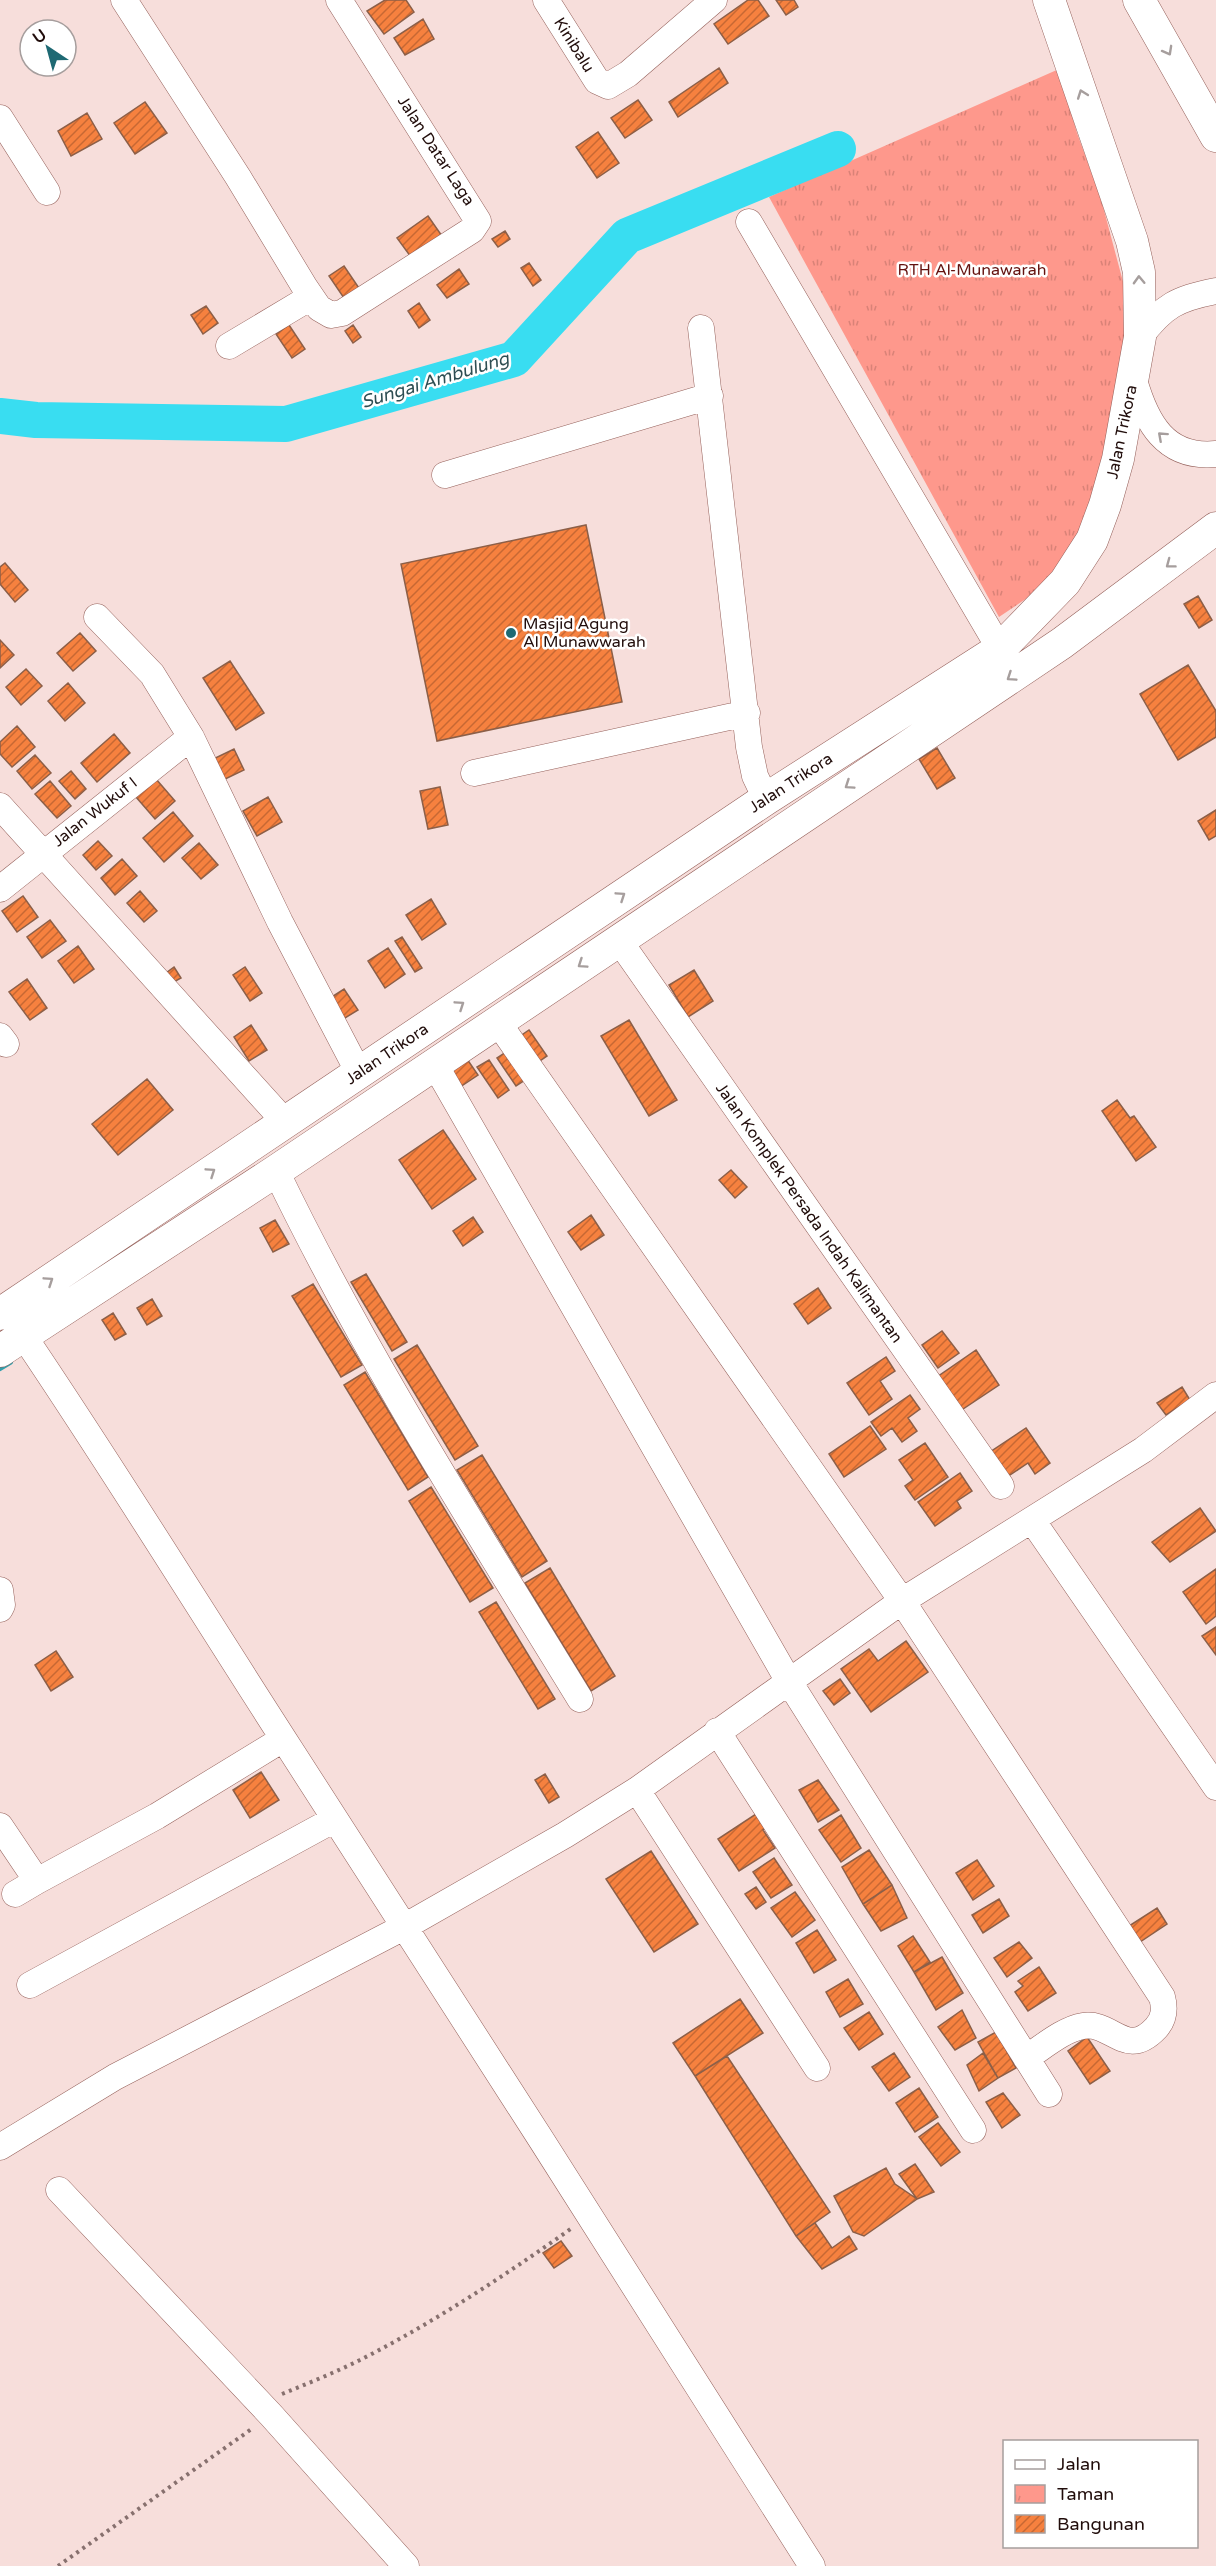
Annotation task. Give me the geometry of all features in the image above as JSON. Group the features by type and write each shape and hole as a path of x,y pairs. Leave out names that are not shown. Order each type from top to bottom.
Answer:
{"main road":[{"name":"Jalan Trikora","path":"0,1314 766,799 1000,649 1065,582 1092,540 1118,459 1140,337 1139,272 1132,241 1049,0"},
{"path":"1139,0 1216,136"},
{"name":"Jalan Trikora","path":"12,1343 276,1171 618,939 1062,644 1216,528"},
{"path":"766,799 784,829"},
{"path":"78,1261 96,1287"}],"street":[{"path":"124,0 311,297 229,346"},
{"name":"Jalan Datar Laga","path":"311,297 326,313 332,315 342,313 472,230 478,221 339,0"},
{"name":"Kinibalu","path":"546,0 597,81 605,86 628,74 714,0"},
{"path":"0,118 47,192"},
{"path":"749,222 876,435 944,558 1000,649"},
{"path":"1140,337 1157,314 1178,301 1216,291"},
{"path":"701,328 747,713 749,747 755,776 766,799"},
{"path":"1134,380 1142,408 1152,428 1169,443 1185,449 1216,454"},
{"path":"445,476 710,396"},
{"path":"97,617 152,674 191,736 272,904 359,1072"},
{"path":"474,773 747,713"},
{"name":"Jalan Wukuf I","path":"0,889 191,736"},
{"path":"0,806 285,1122"},
{"name":"Jalan Komplek Persada Indah Kalimantan","path":"618,939 1001,1486"},
{"path":"497,1021 902,1601 1161,1997 1164,2007 1159,2025 1149,2035 1137,2040 1125,2041 1094,2026 1082,2026 1026,2058"},
{"path":"434,1063 788,1680 1049,2094"},
{"path":"276,1171 314,1249 392,1386 472,1523 580,1699"},
{"path":"12,1343 112,1466 283,1739 591,2215 812,2566"},
{"path":"0,2147 115,2077 405,1928 565,1835 637,1790 788,1680 902,1601 1143,1450 1216,1395"},
{"path":"1032,1520 1216,1787"},
{"path":"0,1590 2,1605 0,1609"},
{"path":"717,1731 973,2130"},
{"path":"15,1894 157,1816 283,1739"},
{"path":"637,1790 817,2068"},
{"path":"30,1985 335,1819"},
{"path":"0,1826 37,1881"},
{"path":"59,2190 266,2410 406,2566"}],"path":[{"path":"58,2566 266,2410 410,2333 480,2292 591,2215"}],"green space":[{"name":"RTH Al-Munawarah","path":"1059,69 1077,133 1101,199 1134,323 1093,504 1067,554 1036,592 999,617 769,197"}],"building":[{"path":"385,0 406,0 414,12 384,34 367,11"},
{"path":"748,0 758,0 769,16 728,44 714,24"},
{"path":"776,0 794,0 798,7 786,15"},
{"path":"423,19 434,39 405,55 394,38"},
{"path":"719,68 728,83 678,117 669,102"},
{"path":"638,100 652,120 625,138 611,118"},
{"path":"145,102 167,133 135,154 114,123"},
{"path":"87,113 102,139 71,156 58,131"},
{"path":"598,132 619,163 597,178 576,147"},
{"path":"428,216 442,236 411,257 397,238"},
{"path":"505,231 510,239 498,247 492,239"},
{"path":"529,263 541,280 533,286 521,268"},
{"path":"344,266 363,294 348,304 329,276"},
{"path":"459,269 469,284 447,298 437,285"},
{"path":"419,303 430,320 419,328 408,311"},
{"path":"206,306 218,323 203,334 191,315"},
{"path":"289,325 305,349 292,358 276,334"},
{"path":"353,325 361,337 353,343 345,331"},
{"name":"Masjid Agung Al Munawwarah","path":"586,525 622,702 437,741 401,564"},
{"path":"5,563 28,590 15,602 0,584 0,567"},
{"path":"1198,596 1212,620 1199,628 1184,604"},
{"path":"80,633 96,651 73,671 57,653"},
{"path":"0,640 14,655 0,668"},
{"path":"230,661 264,713 236,730 203,678"},
{"path":"1188,665 1216,711 1216,737 1178,760 1140,694"},
{"path":"26,669 42,686 21,705 6,687"},
{"path":"68,683 85,703 65,721 48,701"},
{"path":"17,726 35,747 12,767 0,754 0,742"},
{"path":"114,734 130,753 97,782 81,763"},
{"path":"937,748 955,778 937,789 919,759"},
{"path":"234,749 244,770 219,782 209,761"},
{"path":"35,755 51,773 32,789 17,771"},
{"path":"71,771 86,789 75,799 59,781"},
{"path":"156,779 175,801 155,819 136,797"},
{"path":"50,781 71,806 57,818 35,794"},
{"path":"440,787 448,825 428,829 420,791"},
{"path":"268,797 282,822 257,836 243,811"},
{"path":"1216,810 1216,836 1209,840 1198,821"},
{"path":"173,812 193,836 164,862 143,838"},
{"path":"98,841 112,856 96,870 83,855"},
{"path":"199,843 218,865 201,879 182,858"},
{"path":"122,859 137,876 115,895 101,878"},
{"path":"140,891 157,911 144,922 127,903"},
{"path":"23,896 38,917 17,932 2,911"},
{"path":"431,899 446,924 422,940 406,915"},
{"path":"50,920 66,941 42,958 27,937"},
{"path":"402,937 422,968 415,972 395,941"},
{"path":"78,946 94,969 74,983 58,961"},
{"path":"388,948 405,974 385,988 368,961"},
{"path":"174,967 181,978 172,983 166,973"},
{"path":"245,967 262,993 250,1001 233,975"},
{"path":"694,970 713,1001 688,1017 669,985"},
{"path":"27,979 47,1008 30,1020 9,992"},
{"path":"344,989 358,1010 340,1021 327,1000"},
{"path":"629,1020 677,1100 649,1116 601,1036"},
{"path":"251,1025 267,1050 249,1061 234,1037"},
{"path":"529,1030 547,1056 531,1067 513,1041"},
{"path":"509,1050 528,1078 516,1086 497,1058"},
{"path":"467,1059 478,1075 460,1087 449,1072"},
{"path":"489,1060 509,1090 498,1098 477,1067"},
{"path":"147,1079 173,1110 118,1155 92,1124"},
{"path":"1117,1100 1130,1118 1134,1116 1156,1147 1136,1161 1102,1111"},
{"path":"443,1130 476,1179 432,1209 399,1160"},
{"path":"731,1170 747,1187 735,1198 719,1180"},
{"path":"591,1215 604,1235 581,1250 568,1232"},
{"path":"473,1217 483,1232 463,1246 453,1231"},
{"path":"275,1220 289,1244 273,1252 260,1228"},
{"path":"366,1274 407,1342 392,1351 351,1282"},
{"path":"313,1284 362,1365 341,1377 292,1296"},
{"path":"818,1288 831,1308 808,1324 794,1304"},
{"path":"152,1299 162,1316 147,1325 137,1308"},
{"path":"113,1313 126,1334 115,1340 102,1320"},
{"path":"942,1331 959,1353 938,1368 922,1345"},
{"path":"417,1345 478,1446 455,1460 394,1359"},
{"path":"976,1350 999,1385 960,1411 937,1377"},
{"path":"886,1357 895,1371 880,1381 892,1399 869,1415 847,1383"},
{"path":"365,1372 428,1477 408,1490 344,1385"},
{"path":"1182,1387 1190,1400 1166,1415 1157,1403"},
{"path":"910,1395 920,1409 908,1418 917,1431 902,1442 892,1428 881,1436 871,1422"},
{"path":"870,1426 886,1449 844,1477 829,1454"},
{"path":"1026,1428 1050,1463 1035,1474 1028,1463 1007,1477 990,1452"},
{"path":"925,1443 948,1477 915,1500 905,1486 913,1480 899,1460"},
{"path":"482,1455 547,1561 522,1577 457,1470"},
{"path":"960,1473 972,1491 957,1501 961,1508 935,1526 918,1502"},
{"path":"431,1487 493,1588 470,1602 409,1501"},
{"path":"1200,1508 1216,1531 1170,1562 1152,1542"},
{"path":"550,1568 615,1676 591,1691 525,1583"},
{"path":"1216,1569 1216,1616 1206,1624 1183,1592"},
{"path":"496,1602 555,1699 538,1709 479,1612"},
{"path":"1216,1627 1216,1655 1202,1636"},
{"path":"906,1641 928,1672 871,1712 841,1669 869,1649 878,1661"},
{"path":"56,1651 73,1677 51,1691 35,1665"},
{"path":"840,1679 850,1693 834,1705 823,1691"},
{"path":"261,1772 279,1800 250,1818 233,1790"},
{"path":"545,1774 559,1797 549,1803 535,1780"},
{"path":"818,1780 839,1810 818,1822 799,1790"},
{"path":"759,1812 769,1826 763,1830 775,1848 739,1871 718,1839"},
{"path":"841,1815 861,1848 841,1862 819,1830"},
{"path":"869,1850 892,1885 863,1904 842,1867"},
{"path":"651,1851 698,1924 654,1952 606,1879"},
{"path":"774,1858 792,1885 771,1898 753,1872"},
{"path":"977,1860 994,1886 973,1900 956,1873"},
{"path":"892,1885 907,1918 881,1931 863,1904"},
{"path":"756,1887 766,1902 756,1909 745,1894"},
{"path":"795,1892 815,1920 792,1937 771,1908"},
{"path":"999,1899 1009,1916 983,1933 972,1915"},
{"path":"1157,1908 1167,1924 1140,1942 1129,1926"},
{"path":"817,1930 836,1960 814,1973 796,1943"},
{"path":"913,1936 930,1962 914,1972 898,1946"},
{"path":"1019,1942 1032,1958 1007,1977 994,1958"},
{"path":"942,1957 963,1993 936,2010 914,1972"},
{"path":"1039,1967 1056,1993 1028,2011 1015,1992 1023,1986 1018,1981"},
{"path":"848,1979 863,2004 840,2017 826,1992"},
{"path":"740,1999 763,2033 695,2076 673,2043"},
{"path":"962,2010 976,2038 955,2050 938,2027"},
{"path":"869,2012 883,2034 859,2050 844,2028"},
{"path":"996,2032 1016,2068 998,2078 978,2042"},
{"path":"1087,2037 1110,2071 1090,2084 1068,2051"},
{"path":"894,2053 910,2077 889,2091 872,2067"},
{"path":"983,2053 998,2078 979,2091 967,2065"},
{"path":"727,2056 830,2212 796,2236 695,2076"},
{"path":"919,2088 938,2117 915,2132 896,2103"},
{"path":"1003,2093 1020,2115 1002,2128 986,2102"},
{"path":"938,2123 960,2152 941,2166 919,2137"},
{"path":"915,2164 934,2192 917,2199 899,2174"},
{"path":"886,2168 895,2184 917,2199 864,2236 853,2232 834,2196"},
{"path":"815,2223 832,2248 849,2236 857,2249 822,2269 796,2236"},
{"path":"561,2241 572,2256 554,2268 543,2253"}],"waterway":[{"name":"Sungai Ambulung","path":"0,416 36,420 286,424 514,359 627,236 838,149"},
{"path":"0,1368 10,1362"}],"place":[{"name":"Masjid Agung Al Munawwarah","path":"511,633"}]}
